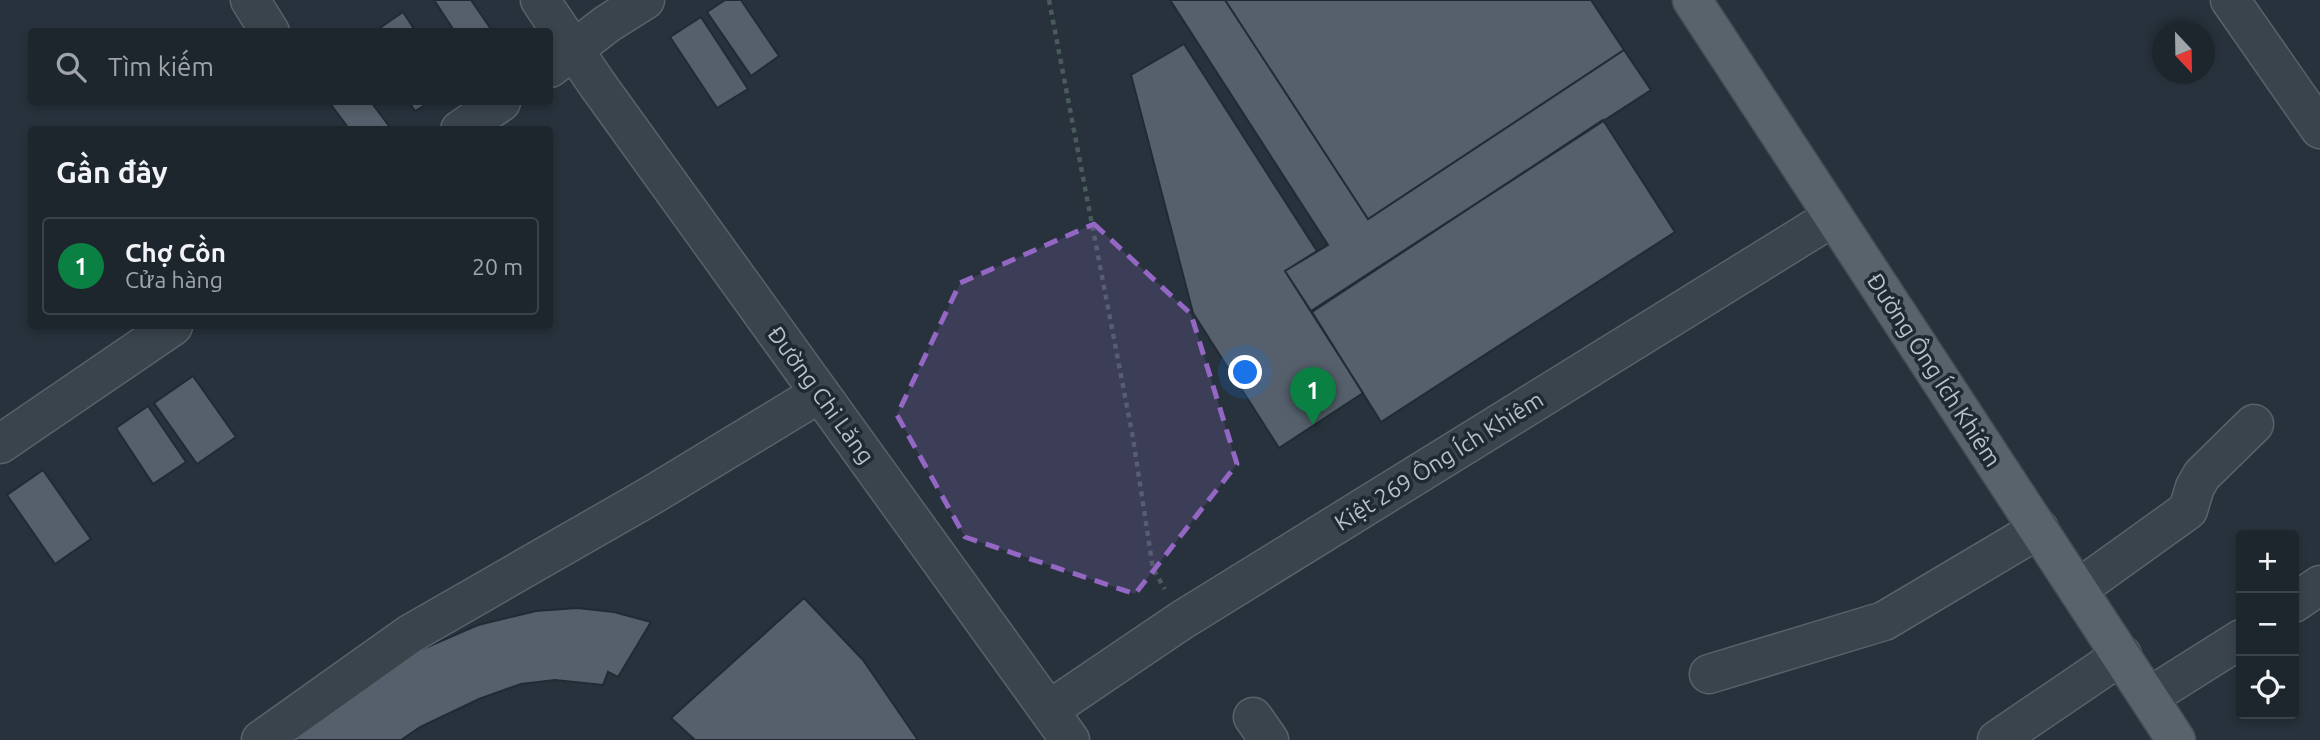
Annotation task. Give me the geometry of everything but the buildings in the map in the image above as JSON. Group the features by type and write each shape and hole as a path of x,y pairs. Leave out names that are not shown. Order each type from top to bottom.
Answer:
{"main road":[{"name":"Đường Ông Ích Khiêm","path":"1692,0 2176,740"}],"street":[{"path":"250,0 268,28"},
{"name":"Đường Chi Lăng","path":"540,0 550,28"},
{"path":"562,59 607,24 645,0"},
{"path":"2230,0 2313,107"},
{"name":"Đường Chi Lăng","path":"553,35 562,59 820,393 1070,740"},
{"path":"466,126 497,105"},
{"name":"Kiệt 269 Ông Ích Khiêm","path":"1049,710 1182,620 1833,217"},
{"path":"0,444 169,329"},
{"path":"261,740 410,634 652,495 820,393"},
{"path":"2078,589 2188,510 2196,486 2203,475 2254,424"},
{"path":"1709,674 1884,621 2039,529"},
{"path":"2299,600 2320,585"},
{"path":"2149,697 2236,642"},
{"path":"1997,740 2122,654"}],"path":[{"path":"1049,0 1133,438 1153,569 1182,620"}],"highlighted area":[{"path":"1094,224 1191,314 1237,464 1135,594 965,537 897,415 960,283"}],"place":[{"name":"Chợ Cồn","path":"1313,425"}]}
